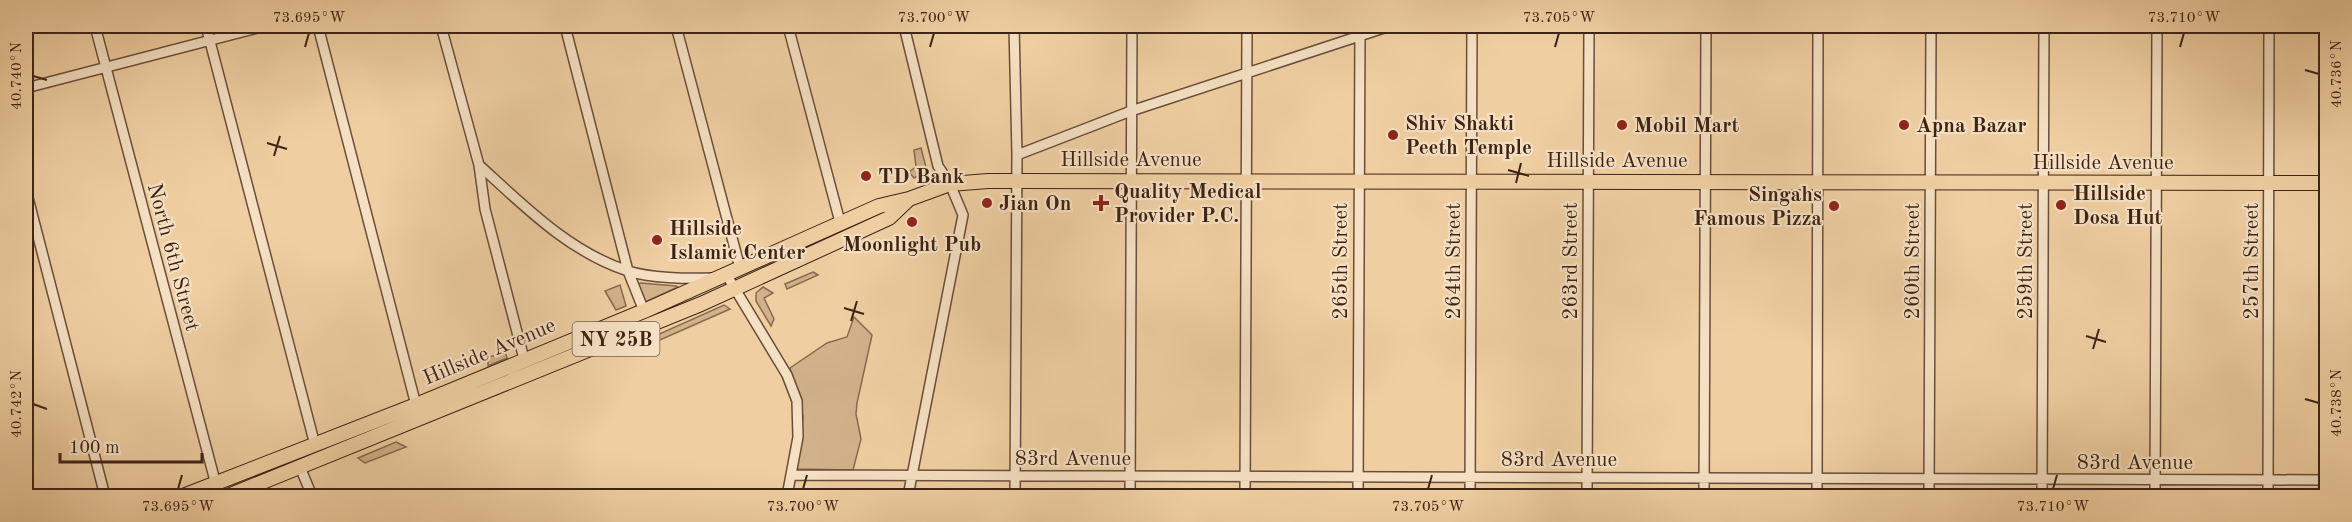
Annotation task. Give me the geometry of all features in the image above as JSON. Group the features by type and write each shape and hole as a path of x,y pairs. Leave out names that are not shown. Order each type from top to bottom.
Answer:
{"main road":[{"name":"Hillside Avenue","path":"228,496 300,467 525,359 644,311 840,222 879,206 909,199 950,184 1131,180 2326,183"},
{"name":"Hillside Avenue","path":"183,496 217,490 315,445 418,412 735,289 889,218 909,199"}],"street":[{"name":"North 6th Street","path":"95,26 217,490"},
{"path":"206,26 315,445"},
{"path":"26,88 265,26"},
{"path":"318,26 418,412"},
{"path":"441,26 478,165 485,208 525,359"},
{"path":"565,26 628,272 644,311"},
{"path":"676,26 740,267"},
{"path":"788,26 840,222"},
{"path":"903,26 938,166 950,184 963,216 908,496"},
{"path":"1014,26 1017,112 1015,496"},
{"path":"1130,496 1132,26"},
{"path":"1245,496 1246,26"},
{"path":"1017,155 1131,111 1360,30 1390,26"},
{"name":"264th Street","path":"1470,496 1472,26"},
{"name":"263rd Street","path":"1587,496 1589,26"},
{"path":"1704,496 1706,26"},
{"path":"1817,496 1818,26"},
{"name":"260th Street","path":"1929,496 1932,26"},
{"name":"259th Street","path":"2042,496 2044,26"},
{"path":"2155,496 2157,26"},
{"name":"257th Street","path":"2268,496 2270,26"},
{"name":"265th Street","path":"1358,496 1360,30"},
{"path":"478,165 549,229 628,272 697,279 721,276 735,289 793,386 799,421 787,496"},
{"path":"26,190 105,496"},
{"path":"300,467 312,496"},
{"name":"83rd Avenue","path":"792,475 2326,480"}],"shaded area":[{"path":"921,148 927,171 914,178 909,172 916,167 914,150"},
{"path":"813,272 818,275 787,289 785,284"},
{"path":"638,284 678,287 645,302"},
{"path":"620,285 626,306 616,310 605,291"},
{"path":"763,287 773,293 764,298 774,319 771,326 756,301 756,293"},
{"path":"724,305 730,309 626,355 628,348"},
{"path":"854,317 872,335 857,403 856,414 861,439 853,470 797,469 803,416 790,368 827,343 847,337"},
{"path":"504,348 507,358 488,366 488,357 497,355 499,349"},
{"path":"396,442 406,447 365,463 358,458"}],"place":[{"name":"Mobil Mart","path":"1622,125"},
{"name":"Apna Bazar","path":"1904,125"},
{"name":"Shiv Shakti Peeth Temple","path":"1393,135"},
{"name":"TD Bank","path":"866,176"},
{"name":"Jian On","path":"987,203"},
{"name":"Quality Medical Provider P.C.","path":"1101,203"},
{"name":"Hillside Dosa Hut","path":"2061,205"},
{"name":"Singahs Famous Pizza","path":"1834,206"},
{"name":"Moonlight Pub","path":"912,222"},
{"name":"Hillside Islamic Center","path":"657,240"}]}
